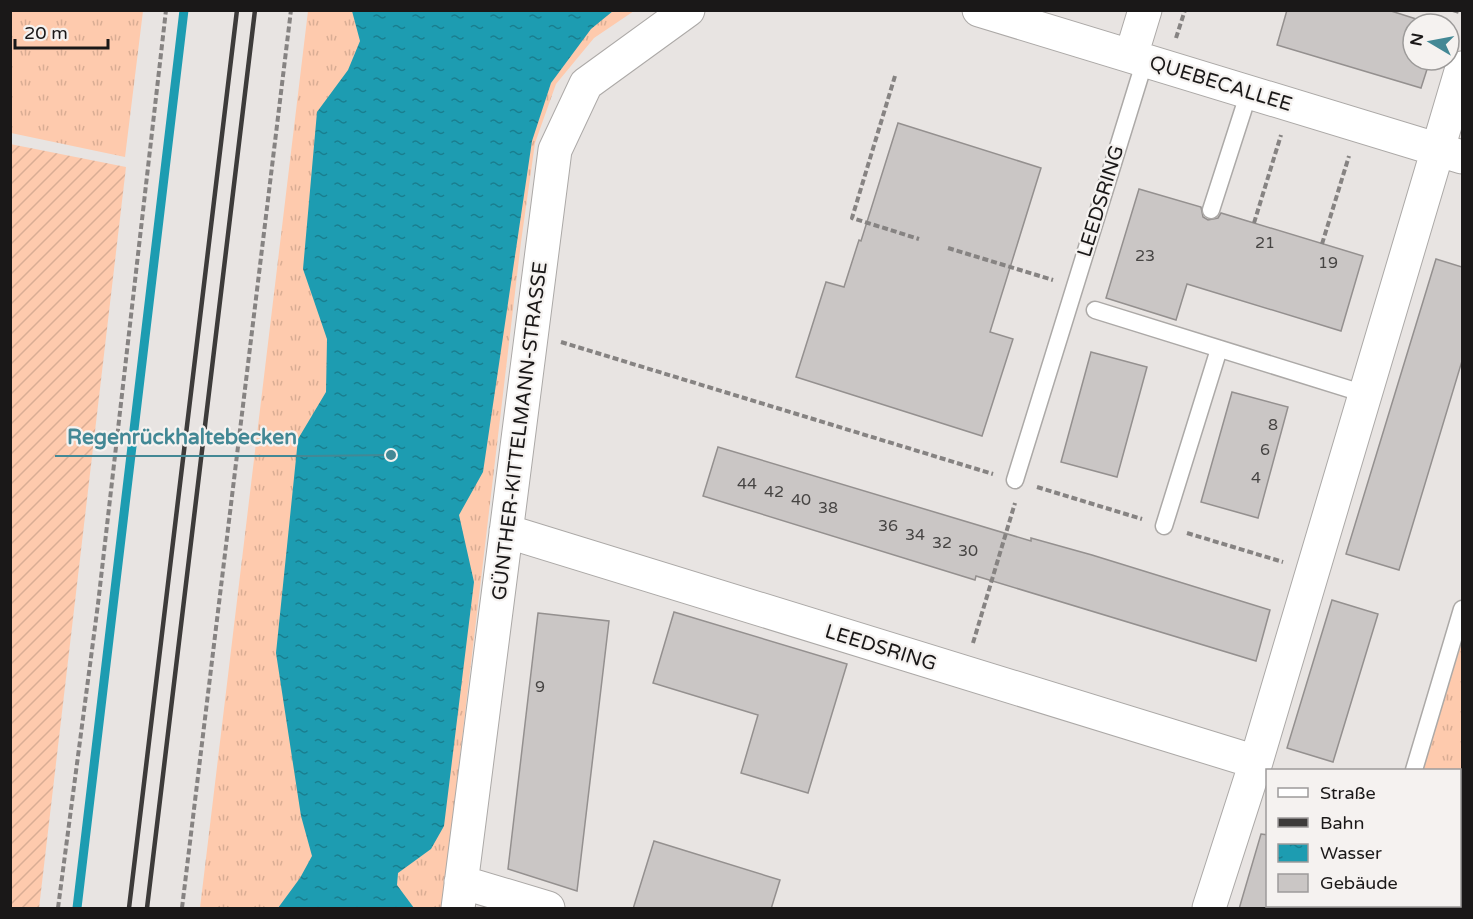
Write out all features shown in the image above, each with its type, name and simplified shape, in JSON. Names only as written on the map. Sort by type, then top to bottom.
[{"type":"street","name":"GÜNTHER-KITTELMANN-STRASSE","points":[[459,895],[555,150],[586,84],[688,10]]},
{"type":"street","name":"QUEBECALLEE","points":[[979,10],[1450,154]]},
{"type":"street","points":[[1138,58],[1145,10]]},
{"type":"street","points":[[1209,909],[1256,762],[1365,394],[1450,154],[1462,68]]},
{"type":"street","name":"LEEDSRING","points":[[506,531],[1256,762]]},
{"type":"street","points":[[459,895],[548,909]]},
{"type":"lane","name":"LEEDSRING","points":[[1018,482],[1138,58]]},
{"type":"lane","points":[[1211,210],[1249,92]]},
{"type":"lane","points":[[1095,310],[1365,394]]},
{"type":"lane","points":[[1164,526],[1219,349]]},
{"type":"lane","points":[[1415,769],[1462,609]]},
{"type":"path","points":[[58,909],[98,604],[165,10]]},
{"type":"path","points":[[182,909],[291,10]]},
{"type":"path","points":[[1453,10],[1462,14]]},
{"type":"path","points":[[896,76],[852,218],[919,238]]},
{"type":"path","points":[[1254,223],[1291,105]]},
{"type":"path","points":[[1322,244],[1359,126]]},
{"type":"path","points":[[948,248],[1074,287]]},
{"type":"path","points":[[531,333],[1312,572]]},
{"type":"path","points":[[964,672],[1018,482]]},
{"type":"green space","points":[[11,10],[143,11],[125,157],[11,133]]},
{"type":"green space","points":[[308,11],[634,11],[594,38],[556,84],[535,143],[521,242],[442,908],[200,908]]},
{"type":"green space","points":[[10,144],[126,167],[39,908],[10,908]]},
{"type":"green space","points":[[1462,641],[1462,908],[1381,908],[1461,907],[1461,769],[1423,769]]},
{"type":"water","points":[[352,11],[613,11],[591,29],[551,83],[532,141],[483,472],[459,515],[474,582],[444,826],[431,849],[398,873],[397,885],[414,908],[278,908],[300,878],[312,856],[301,816],[276,653],[298,439],[326,392],[327,339],[303,269],[317,112],[348,70],[360,41]]},
{"type":"building","points":[[1287,10],[1388,10],[1401,14],[1401,72],[1426,72],[1421,88],[1277,45]]},
{"type":"building","points":[[898,123],[1041,168],[990,332],[1013,339],[982,436],[796,377],[826,282],[844,287]]},
{"type":"building","points":[[1139,189],[1201,207],[1203,217],[1208,220],[1218,218],[1221,213],[1363,256],[1341,331],[1187,284],[1176,320],[1106,298]]},
{"type":"building","points":[[1436,259],[1462,267],[1462,361],[1399,570],[1346,554]]},
{"type":"building","points":[[1091,352],[1147,367],[1117,477],[1061,462]]},
{"type":"building","points":[[1232,392],[1288,407],[1258,518],[1201,502]]},
{"type":"building","points":[[718,447],[1031,541],[1031,538],[1092,555],[1270,610],[1256,661],[976,576],[975,580],[703,496]]},
{"type":"building","points":[[1332,600],[1378,614],[1333,762],[1287,748]]},
{"type":"building","points":[[674,612],[847,664],[808,793],[741,773],[758,715],[653,683]]},
{"type":"building","points":[[538,613],[609,621],[577,891],[508,869]]},
{"type":"building","points":[[1261,834],[1266,835],[1266,907],[1268,909],[1239,909]]},
{"type":"building","points":[[654,841],[780,880],[771,909],[633,909]]},
{"type":"waterway","points":[[77,908],[184,10]]},
{"type":"railway","points":[[129,908],[237,10]]},
{"type":"railway","points":[[147,908],[255,10]]},
{"type":"place","name":"Regenrückhaltebecken","points":[[391,455]]}]
